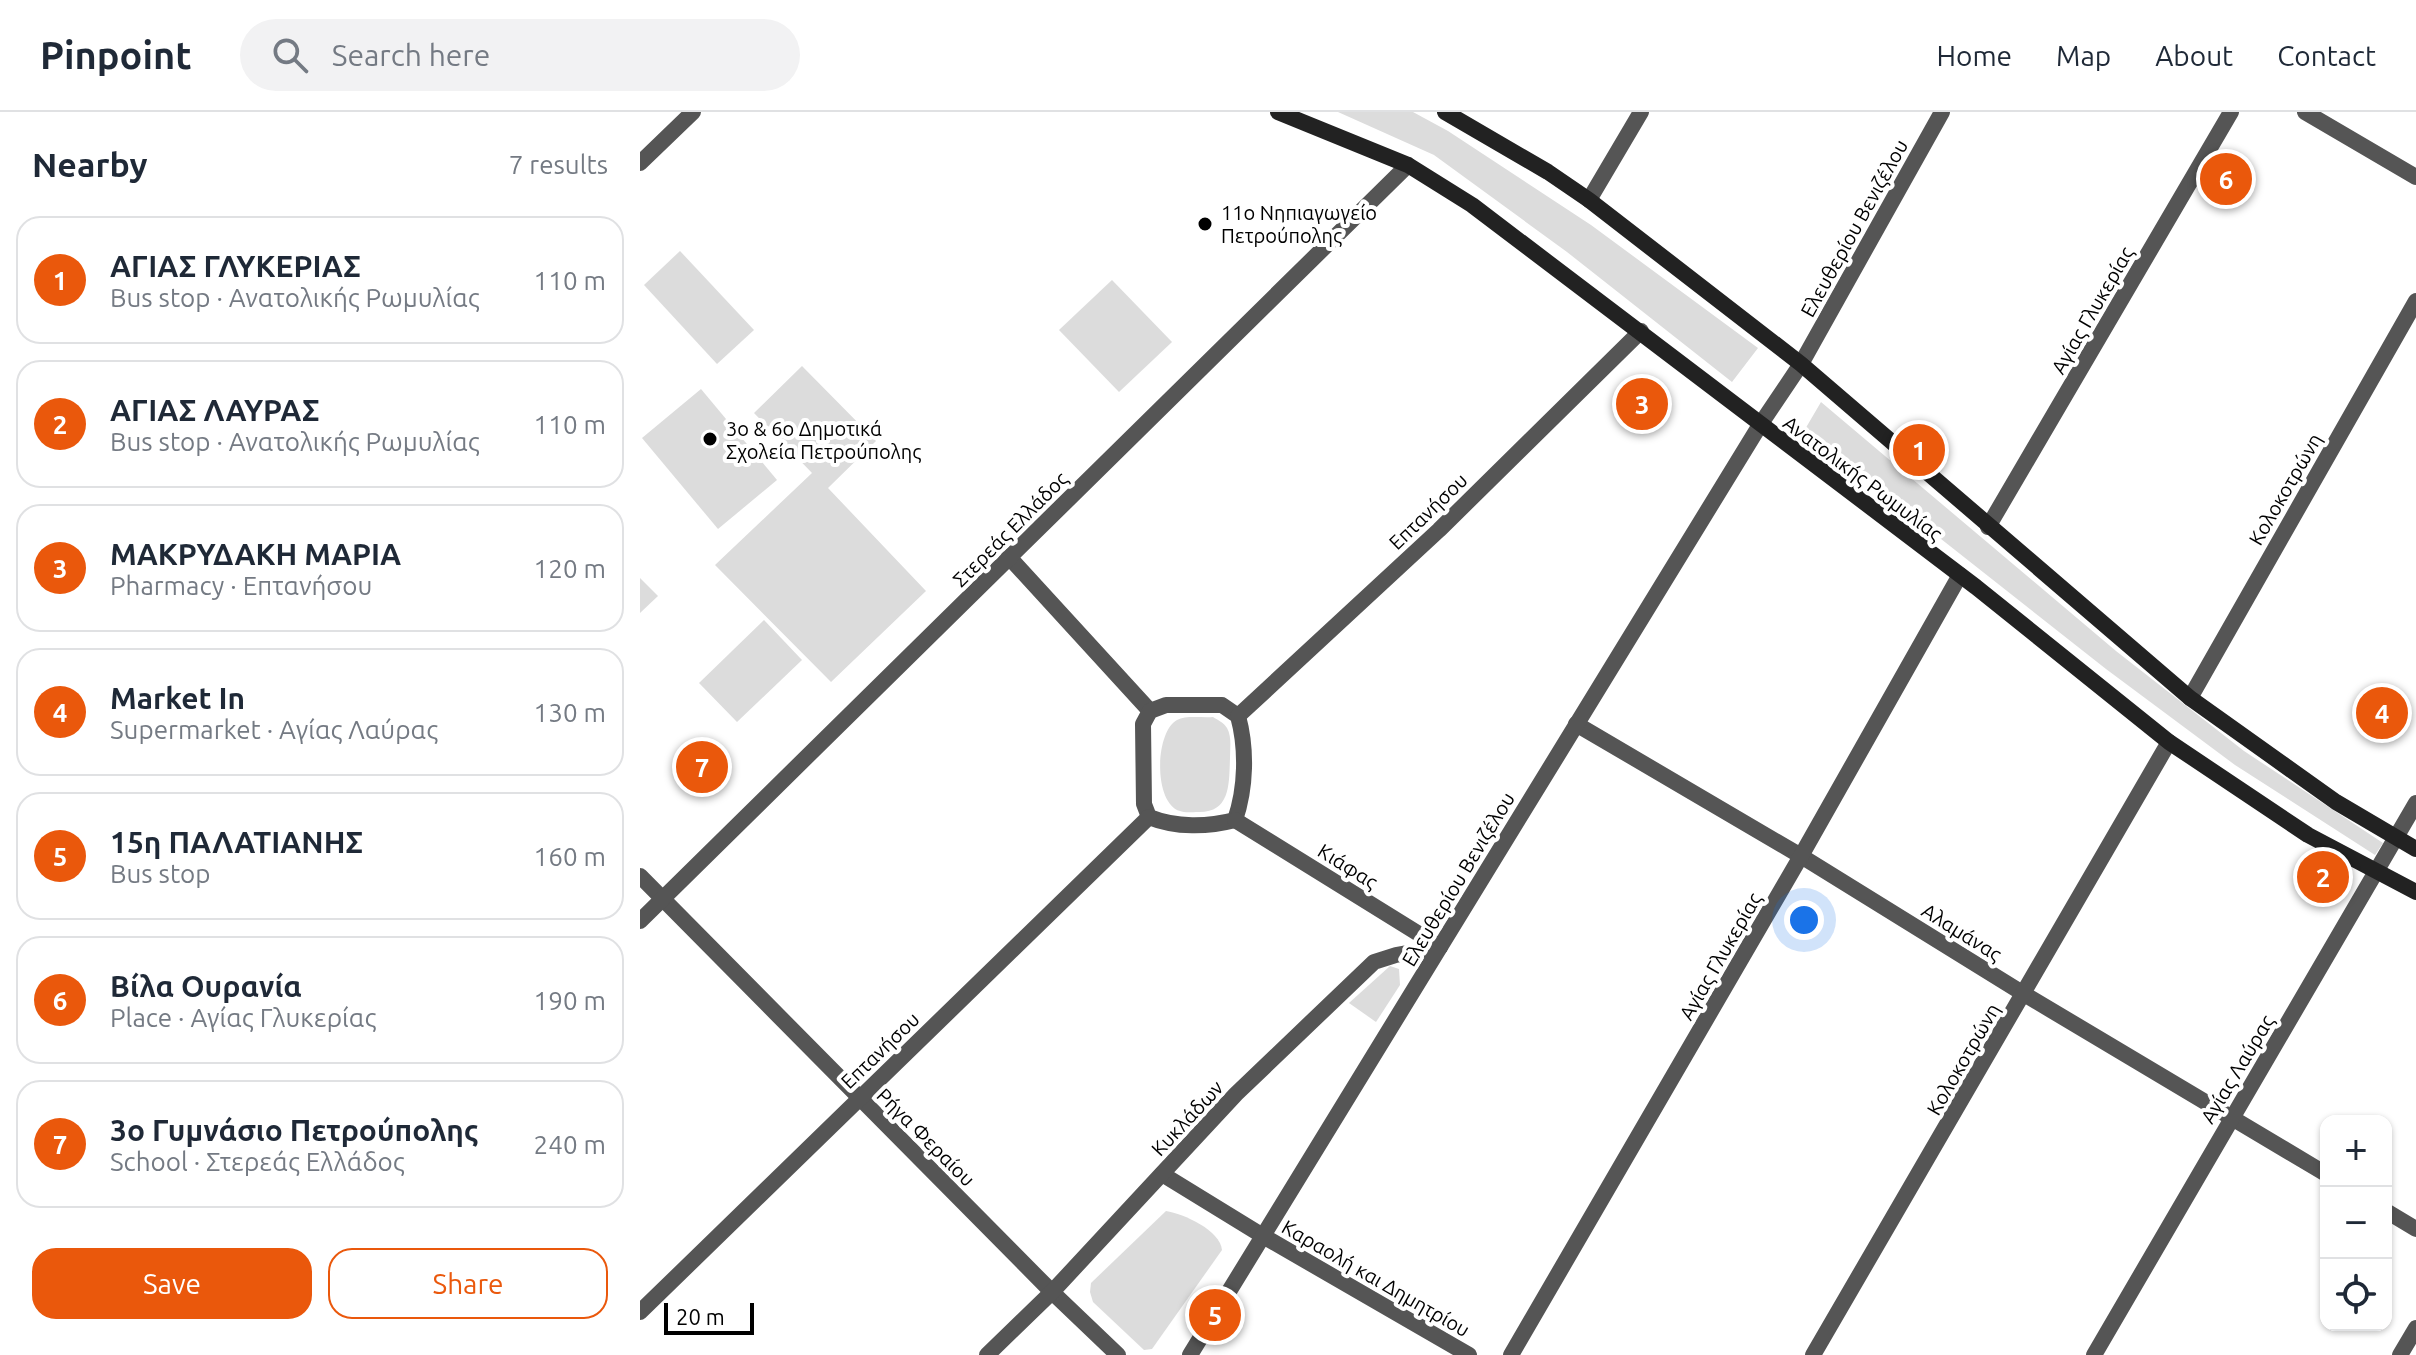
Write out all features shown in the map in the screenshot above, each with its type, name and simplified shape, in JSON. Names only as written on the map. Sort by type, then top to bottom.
[{"type":"main road","name":"Ανατολικής Ρωμυλίας","points":[[1278,112],[1408,165],[1472,205],[1960,575],[2169,742],[2308,835],[2416,892]]},
{"type":"main road","name":"Ανατολικής Ρωμυλίας","points":[[1445,112],[1548,172],[1589,200],[1801,364],[2190,698],[2300,778],[2395,839],[2416,849]]},
{"type":"street","points":[[640,163],[693,112]]},
{"type":"street","points":[[1589,200],[1641,112]]},
{"type":"street","name":"Ελευθερίου Βενιζέλου","points":[[1190,1355],[1760,425],[1801,364],[1942,112]]},
{"type":"street","name":"Αγίας Γλυκερίας","points":[[1988,527],[2231,112]]},
{"type":"street","points":[[2305,112],[2416,177]]},
{"type":"street","name":"Στερεάς Ελλάδος","points":[[640,921],[1408,165]]},
{"type":"street","name":"Κολοκοτρώνη","points":[[2190,698],[2416,301]]},
{"type":"street","name":"Επτανήσου","points":[[1238,716],[1439,530],[1641,331]]},
{"type":"street","points":[[1009,557],[1150,711]]},
{"type":"street","name":"Αγίας Γλυκερίας","points":[[1511,1355],[1960,575]]},
{"type":"street","points":[[1166,705],[1222,705],[1238,716],[1243,733],[1243,798],[1235,820],[1202,825],[1165,823],[1149,817],[1144,804],[1143,724],[1150,711],[1166,705]]},
{"type":"street","name":"Αλαμάνας","points":[[1576,724],[1801,856],[2024,994],[2320,1170]]},
{"type":"street","name":"Κολοκοτρώνη","points":[[1813,1355],[2169,742]]},
{"type":"street","name":"Αγίας Λαύρας","points":[[2094,1355],[2416,803]]},
{"type":"street","name":"Επτανήσου","points":[[640,1312],[1149,817]]},
{"type":"street","name":"Κιάφας","points":[[1235,820],[1440,947]]},
{"type":"street","name":"Ρήγα Φεραίου","points":[[640,876],[1118,1355]]},
{"type":"street","name":"Κυκλάδων","points":[[987,1355],[1052,1292],[1236,1094],[1374,962],[1440,947]]},
{"type":"street","name":"Καραολή και Δημητρίου","points":[[1162,1174],[1469,1355]]},
{"type":"street","points":[[2392,1215],[2416,1229]]},
{"type":"street","points":[[2400,1355],[2416,1328]]},
{"type":"shaded area","points":[[1338,112],[1413,112],[1448,131],[1591,225],[1758,348],[1732,382],[1567,252],[1434,155]]},
{"type":"shaded area","points":[[680,251],[754,330],[717,364],[644,285]]},
{"type":"shaded area","points":[[1112,280],[1172,342],[1119,392],[1059,330]]},
{"type":"shaded area","points":[[802,366],[876,441],[828,488],[926,591],[831,682],[715,565],[812,473],[754,413]]},
{"type":"shaded area","points":[[701,389],[777,480],[718,529],[642,438]]},
{"type":"shaded area","points":[[1821,402],[2116,651],[2244,751],[2383,843],[2375,855],[2235,765],[2106,669],[1804,431]]},
{"type":"shaded area","points":[[640,578],[658,596],[640,613]]},
{"type":"shaded area","points":[[764,620],[802,660],[737,722],[699,683]]},
{"type":"shaded area","points":[[1213,717],[1226,726],[1230,735],[1226,795],[1217,808],[1182,812],[1171,805],[1161,782],[1164,738],[1170,727],[1181,718]]},
{"type":"shaded area","points":[[1390,966],[1399,969],[1400,985],[1376,1022],[1349,1003]]},
{"type":"shaded area","points":[[1166,1211],[1191,1219],[1208,1230],[1222,1250],[1152,1349],[1144,1350],[1093,1302],[1091,1283]]},
{"type":"place","name":"Βίλα Ουρανία","points":[[2226,179]]},
{"type":"place","name":"11ο Νηπιαγωγείο Πετρούπολης","points":[[1205,224]]},
{"type":"place","name":"ΜΑΚΡΥΔΑΚΗ ΜΑΡΙΑ","points":[[1642,404]]},
{"type":"place","name":"3ο & 6ο Δημοτικά Σχολεία Πετρούπολης","points":[[710,439]]},
{"type":"place","name":"ΑΓΙΑΣ ΓΛΥΚΕΡΙΑΣ","points":[[1919,450]]},
{"type":"place","name":"Market In","points":[[2382,713]]},
{"type":"place","name":"3ο Γυμνάσιο Πετρούπολης","points":[[702,767]]},
{"type":"place","name":"ΑΓΙΑΣ ΛΑΥΡΑΣ","points":[[2323,877]]},
{"type":"place","name":"15η ΠΑΛΑΤΙΑΝΗΣ","points":[[1215,1315]]}]
